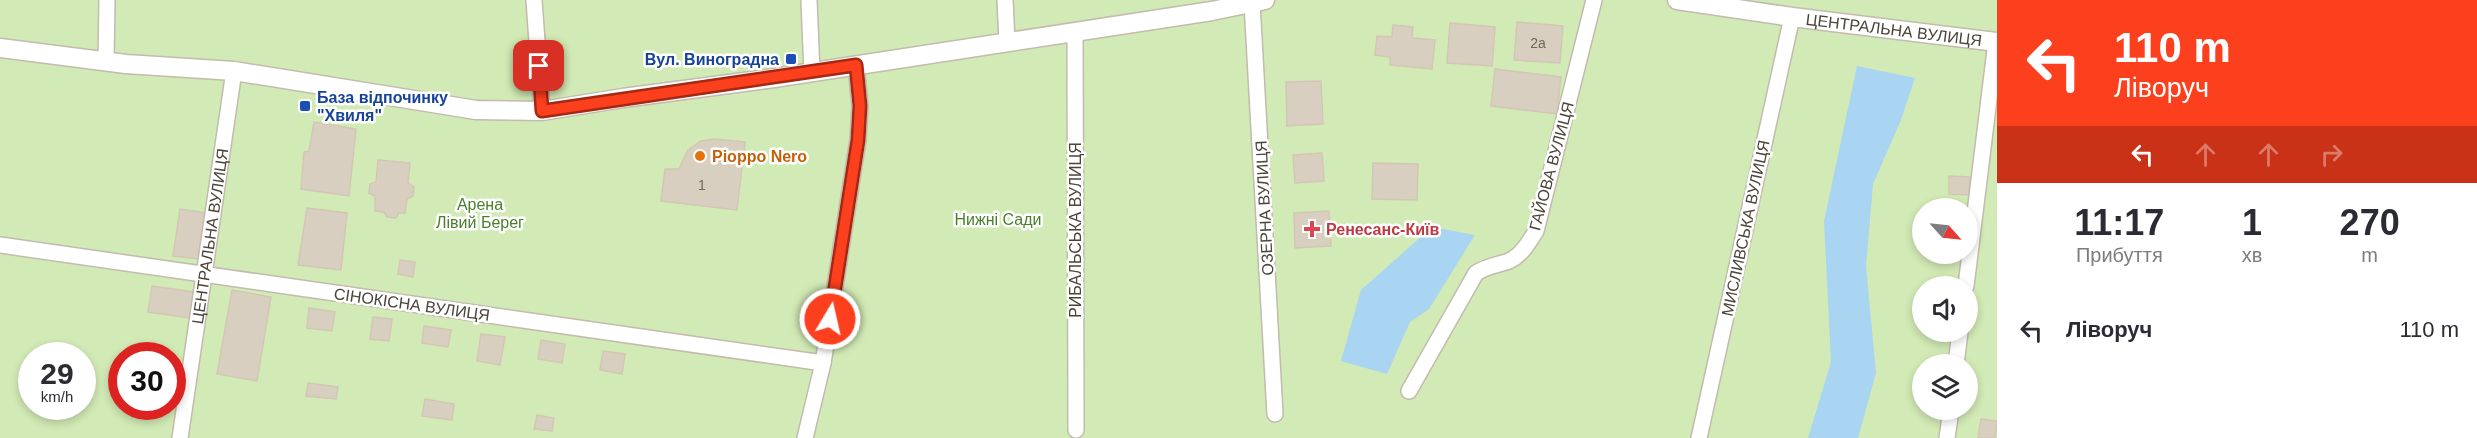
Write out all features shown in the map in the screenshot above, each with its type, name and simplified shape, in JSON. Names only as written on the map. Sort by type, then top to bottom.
[{"type":"street","points":[[106,0],[106,62]]},
{"type":"street","points":[[534,0],[542,111]]},
{"type":"street","points":[[809,0],[812,73]]},
{"type":"street","points":[[1005,0],[1007,42]]},
{"type":"street","name":"ГАЙОВА ВУЛИЦЯ","points":[[1409,391],[1476,273],[1485,267],[1511,260],[1523,251],[1536,231],[1594,0]]},
{"type":"street","name":"ЦЕНТРАЛЬНА ВУЛИЦЯ","points":[[1677,0],[1724,3],[1792,17],[1997,42]]},
{"type":"street","points":[[0,48],[106,62],[234,71],[476,111],[542,111],[812,73],[1075,31],[1212,5],[1259,2]]},
{"type":"street","name":"ОЗЕРНА ВУЛИЦЯ","points":[[1259,2],[1275,414]]},
{"type":"street","name":"МИСЛИВСЬКА ВУЛИЦЯ","points":[[1699,438],[1792,17]]},
{"type":"street","name":"РИБАЛЬСЬКА ВУЛИЦЯ","points":[[1075,31],[1076,430]]},
{"type":"street","points":[[1967,276],[1997,42]]},
{"type":"street","points":[[805,438],[824,363],[858,140],[860,106],[856,65]]},
{"type":"street","name":"ЦЕНТРАЛЬНА ВУЛИЦЯ","points":[[180,438],[234,71]]},
{"type":"street","name":"СІНОКІСНА ВУЛИЦЯ","points":[[0,245],[824,363]]},
{"type":"street","points":[[1947,438],[1950,420]]},
{"type":"green space","name":"Нижні Сади","points":[[0,0],[1997,0],[1997,438],[0,438]]},
{"type":"water","points":[[1857,66],[1915,78],[1901,120],[1873,184],[1866,266],[1876,373],[1858,438],[1808,438],[1831,362],[1824,221]]},
{"type":"water","points":[[1432,227],[1475,235],[1429,309],[1410,322],[1387,374],[1341,361],[1361,290]]},
{"type":"building","points":[[1517,22],[1563,26],[1560,63],[1514,60]]},
{"type":"building","points":[[1450,23],[1495,27],[1492,66],[1447,63]]},
{"type":"building","points":[[1393,25],[1413,27],[1412,38],[1435,40],[1432,69],[1390,65],[1390,57],[1375,55],[1377,36],[1392,37]]},
{"type":"building","points":[[1495,69],[1561,77],[1557,114],[1491,106]]},
{"type":"building","points":[[1321,81],[1323,124],[1287,126],[1286,82]]},
{"type":"building","points":[[314,122],[356,129],[349,196],[301,189],[304,152],[309,151]]},
{"type":"building","points":[[714,139],[745,142],[737,210],[661,201],[665,169],[679,169],[688,150],[701,141]]},
{"type":"building","points":[[1322,153],[1324,181],[1295,183],[1293,155]]},
{"type":"building","points":[[378,160],[410,163],[408,183],[414,187],[413,196],[407,199],[405,213],[399,213],[396,218],[387,217],[384,212],[375,211],[375,196],[369,193],[370,184],[376,182]]},
{"type":"building","points":[[1373,163],[1418,164],[1417,200],[1372,199]]},
{"type":"building","points":[[1949,176],[1970,177],[1969,195],[1949,194]]},
{"type":"building","points":[[307,208],[347,213],[341,270],[298,265]]},
{"type":"building","points":[[180,209],[206,213],[199,259],[173,256]]},
{"type":"building","name":"Ренесанс-Київ","points":[[1329,211],[1331,246],[1295,248],[1294,213]]},
{"type":"building","points":[[400,260],[415,262],[413,277],[398,274]]},
{"type":"building","points":[[152,286],[194,292],[190,318],[148,312]]},
{"type":"building","points":[[232,290],[271,297],[257,381],[217,374]]},
{"type":"building","points":[[309,308],[335,312],[332,331],[307,328]]},
{"type":"building","points":[[373,317],[392,319],[389,341],[370,339]]},
{"type":"building","points":[[424,326],[451,330],[448,347],[422,343]]},
{"type":"building","points":[[481,334],[505,337],[500,365],[477,361]]},
{"type":"building","points":[[541,340],[565,344],[562,363],[538,359]]},
{"type":"building","points":[[603,351],[625,354],[622,374],[600,370]]},
{"type":"building","points":[[308,383],[338,387],[336,399],[306,396]]},
{"type":"building","points":[[425,399],[454,404],[452,420],[422,416]]},
{"type":"building","points":[[537,415],[554,418],[552,431],[534,429]]},
{"type":"building","points":[[1981,419],[1997,421],[1995,438],[1978,438]]},
{"type":"place","name":"Вул. Виноградна","points":[[791,59]]},
{"type":"place","name":"База відпочинку \"Хвиля\"","points":[[305,106]]},
{"type":"place","name":"Pioppo Nero","points":[[700,156]]},
{"type":"place","name":"Ренесанс-Київ","points":[[1312,229]]},
{"type":"route","points":[[539,66],[542,111],[856,65],[860,106],[858,140],[830,319]]},
{"type":"park label","name":"Арена Лівий Берег","points":[[480,213]]}]
